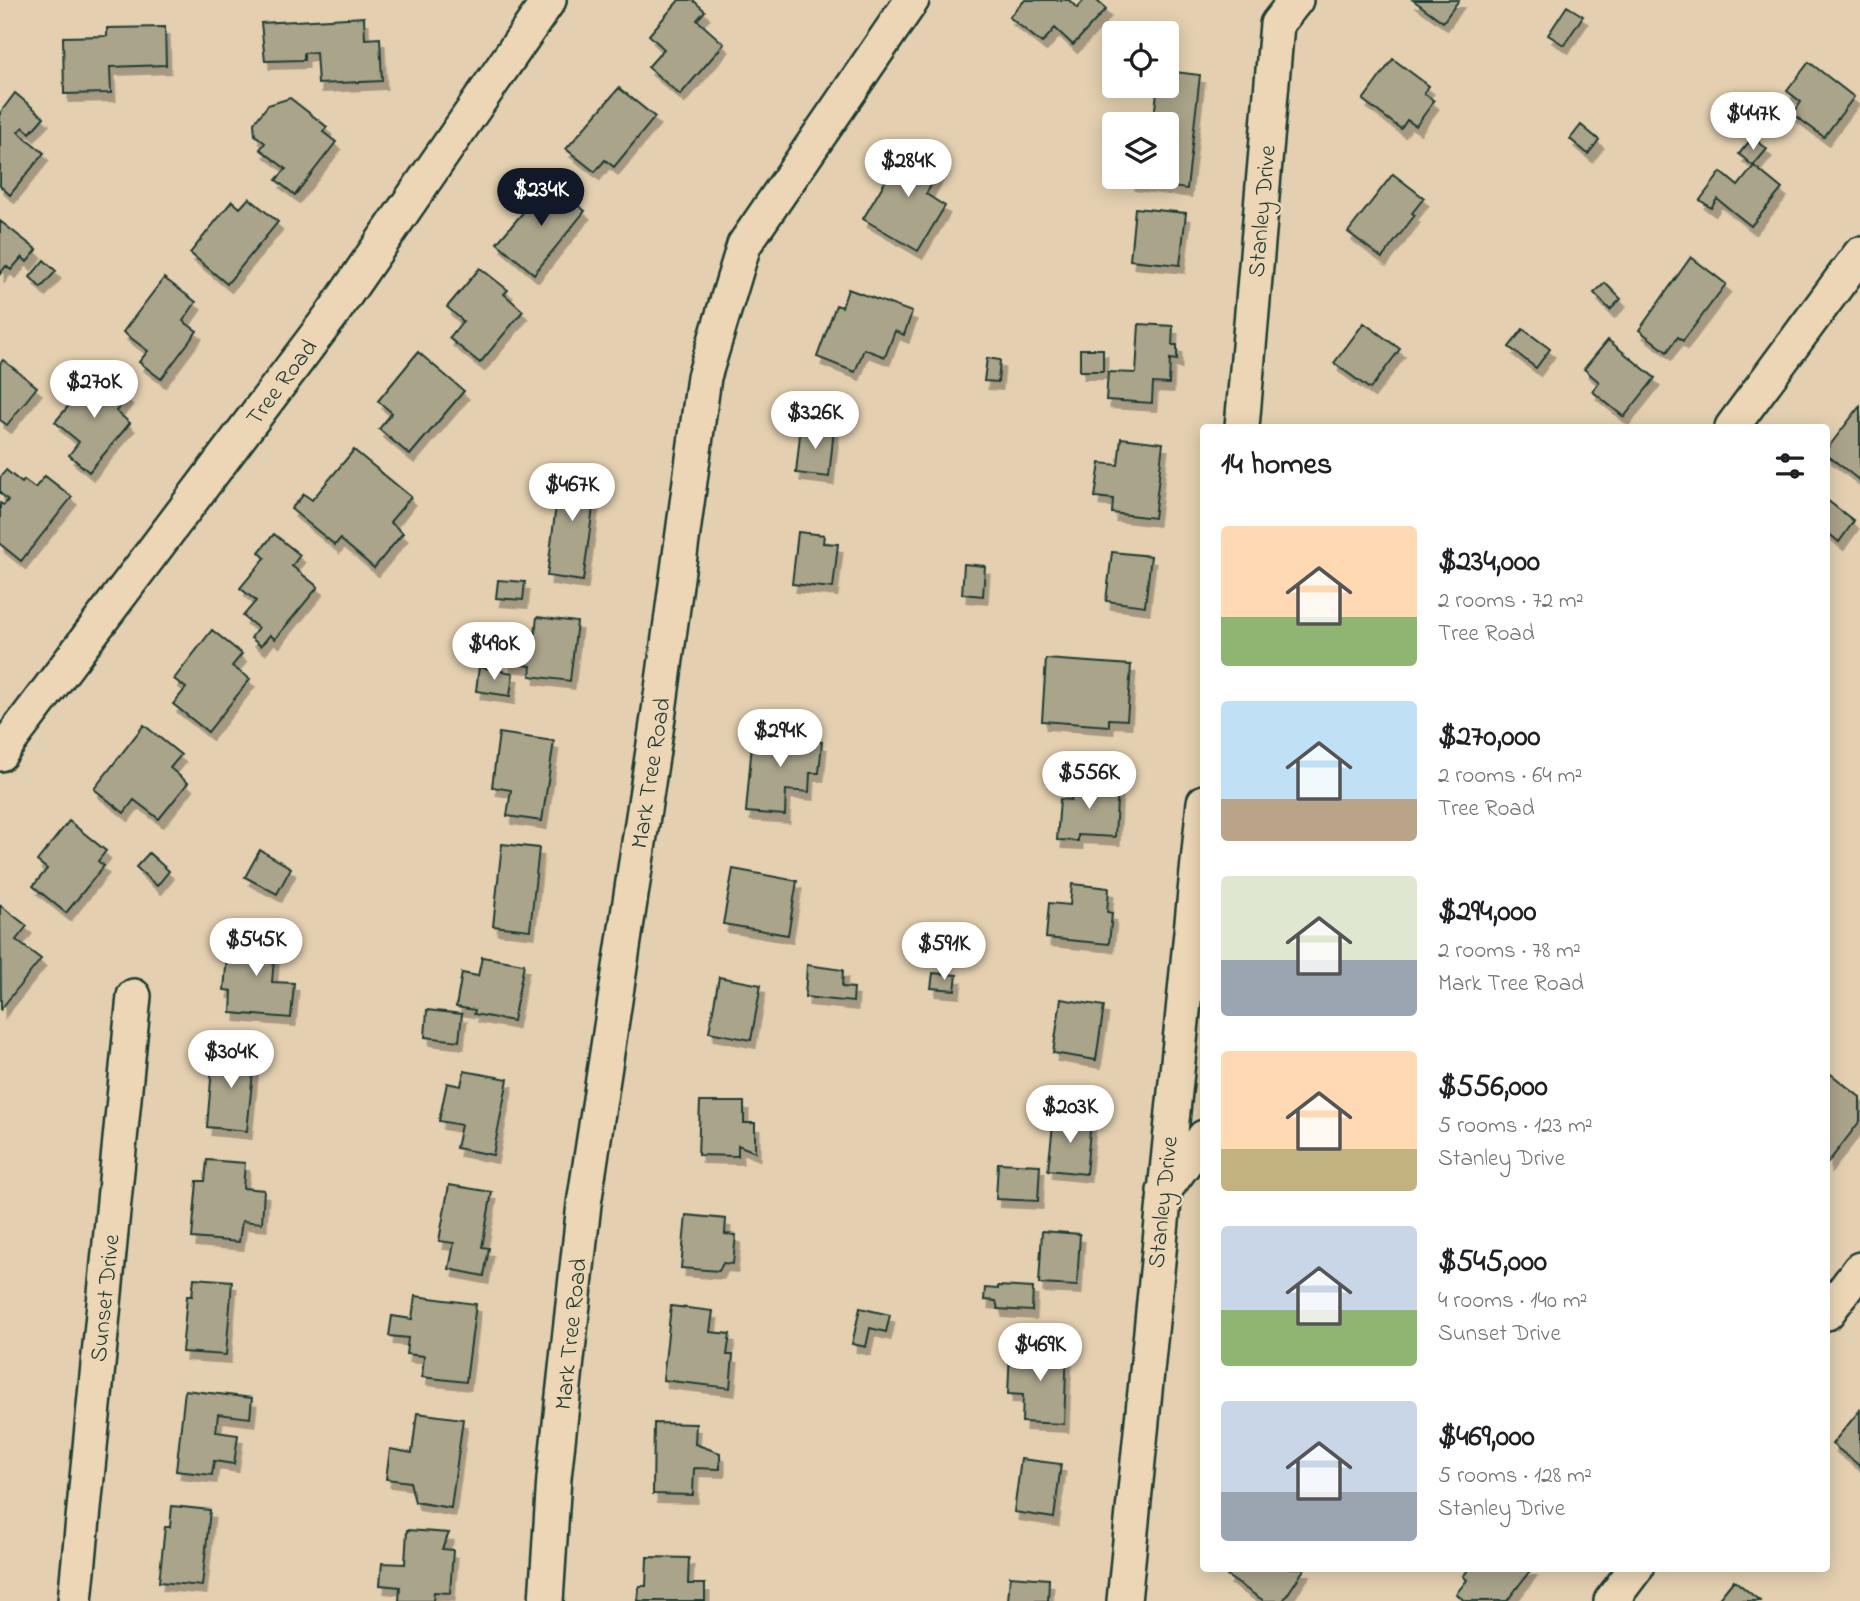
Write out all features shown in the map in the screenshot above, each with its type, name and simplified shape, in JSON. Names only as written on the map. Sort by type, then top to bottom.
[{"type":"street","name":"Tree Road","points":[[0,754],[333,313],[549,0]]},
{"type":"street","name":"Mark Tree Road","points":[[546,1601],[554,1478],[584,1204],[657,724],[704,377],[744,245],[912,0]]},
{"type":"street","name":"Stanley Drive","points":[[1242,424],[1278,24],[1296,0]]},
{"type":"street","points":[[1734,424],[1860,254]]},
{"type":"street","name":"Stanley Drive","points":[[1125,1601],[1163,1192],[1200,840]]},
{"type":"street","name":"Sunset Drive","points":[[75,1601],[134,996]]},
{"type":"street","points":[[1163,1192],[1200,1142]]},
{"type":"street","points":[[1830,1309],[1860,1269]]},
{"type":"street","points":[[1612,1601],[1633,1572]]},
{"type":"building","points":[[679,0],[693,0],[705,11],[697,20],[724,44],[680,95],[648,67],[664,49],[649,35]]},
{"type":"building","points":[[1025,0],[1069,0],[1077,8],[1084,0],[1096,0],[1106,9],[1073,45],[1055,28],[1042,43],[1009,17]]},
{"type":"building","points":[[1413,0],[1459,0],[1443,22]]},
{"type":"building","points":[[1567,6],[1583,16],[1564,45],[1548,35]]},
{"type":"building","points":[[364,17],[365,39],[380,38],[382,81],[318,84],[316,52],[304,53],[304,60],[265,61],[261,23]]},
{"type":"building","points":[[165,27],[166,65],[110,67],[111,93],[64,94],[63,37],[107,36],[107,28]]},
{"type":"building","points":[[1393,59],[1429,86],[1424,93],[1434,101],[1416,126],[1407,120],[1401,129],[1363,100]]},
{"type":"building","points":[[1809,62],[1854,97],[1824,137],[1793,114],[1801,102],[1787,91]]},
{"type":"building","points":[[1179,72],[1200,75],[1187,189],[1179,188],[1179,112],[1155,112],[1156,98],[1179,98]]},
{"type":"building","points":[[619,88],[655,117],[614,167],[605,160],[595,172],[566,149]]},
{"type":"building","points":[[15,93],[44,117],[30,133],[23,127],[18,132],[44,153],[10,195],[0,186],[0,113]]},
{"type":"building","points":[[290,98],[327,127],[323,132],[336,142],[295,195],[276,180],[286,169],[260,149],[265,143],[255,135],[254,123],[268,105]]},
{"type":"building","points":[[1581,125],[1599,140],[1588,154],[1570,139]]},
{"type":"building","points":[[1753,137],[1767,149],[1753,166],[1739,154]]},
{"type":"building","points":[[908,143],[944,164],[926,194],[945,206],[918,251],[863,219]]},
{"type":"building","points":[[1754,166],[1782,189],[1751,226],[1717,199],[1711,208],[1700,200],[1721,172],[1738,186]]},
{"type":"building","points":[[1393,174],[1424,198],[1412,213],[1415,215],[1382,258],[1348,232]]},
{"type":"building","points":[[549,182],[585,211],[534,274],[497,243]]},
{"type":"building","points":[[249,198],[278,222],[227,284],[190,253],[232,201],[240,208]]},
{"type":"building","points":[[1135,208],[1186,213],[1180,265],[1130,260]]},
{"type":"building","points":[[0,221],[37,250],[27,262],[22,257],[11,270],[6,266],[0,274]]},
{"type":"building","points":[[1691,257],[1726,284],[1683,341],[1678,337],[1667,352],[1639,330]]},
{"type":"building","points":[[44,260],[56,271],[41,288],[30,277]]},
{"type":"building","points":[[480,268],[508,290],[504,294],[523,311],[480,363],[449,338],[463,321],[447,307]]},
{"type":"building","points":[[164,278],[196,302],[183,321],[197,331],[161,379],[139,362],[148,351],[123,332]]},
{"type":"building","points":[[1605,283],[1621,299],[1610,310],[1594,293]]},
{"type":"building","points":[[848,289],[912,312],[904,335],[895,331],[885,357],[864,349],[855,372],[817,357],[836,305],[842,307]]},
{"type":"building","points":[[1364,323],[1400,349],[1370,389],[1334,363]]},
{"type":"building","points":[[1139,324],[1173,326],[1172,345],[1177,345],[1177,360],[1170,359],[1169,384],[1153,383],[1152,403],[1106,400],[1108,372],[1136,373]]},
{"type":"building","points":[[1523,329],[1550,349],[1536,368],[1509,347]]},
{"type":"building","points":[[1608,340],[1655,378],[1624,417],[1592,391],[1599,382],[1584,369]]},
{"type":"building","points":[[1080,349],[1103,349],[1103,371],[1080,371]]},
{"type":"building","points":[[418,352],[464,391],[410,455],[379,429],[392,413],[378,401]]},
{"type":"building","points":[[987,358],[1000,360],[998,382],[984,381]]},
{"type":"building","points":[[3,360],[37,387],[7,425],[0,420],[0,364]]},
{"type":"building","points":[[98,371],[128,397],[116,411],[130,423],[89,472],[69,455],[79,442],[55,422]]},
{"type":"building","points":[[1860,406],[1859,480],[1830,457],[1830,445]]},
{"type":"building","points":[[801,425],[834,429],[829,477],[796,473]]},
{"type":"building","points":[[1121,438],[1163,443],[1154,518],[1112,513],[1113,499],[1095,497],[1100,463],[1118,465]]},
{"type":"building","points":[[354,450],[411,497],[390,522],[403,533],[374,568],[340,539],[335,545],[291,509],[304,494],[312,500]]},
{"type":"building","points":[[561,466],[598,471],[583,581],[547,576]]},
{"type":"building","points":[[6,470],[22,483],[24,480],[35,488],[45,476],[72,497],[21,561],[0,544],[0,503],[4,505],[8,500],[0,493],[0,478]]},
{"type":"building","points":[[1830,502],[1854,521],[1839,542],[1830,534]]},
{"type":"building","points":[[798,532],[824,535],[823,543],[838,544],[833,588],[792,584]]},
{"type":"building","points":[[274,534],[300,555],[292,566],[318,587],[275,639],[270,635],[261,646],[251,638],[258,628],[243,616],[256,601],[240,588],[265,558],[259,552]]},
{"type":"building","points":[[1112,552],[1151,556],[1145,606],[1106,601]]},
{"type":"building","points":[[964,564],[985,566],[983,596],[962,594]]},
{"type":"building","points":[[498,580],[525,582],[523,600],[496,598]]},
{"type":"building","points":[[537,617],[577,622],[570,681],[530,676],[531,666],[506,663],[509,631],[535,634]]},
{"type":"building","points":[[212,630],[242,654],[232,666],[250,679],[208,732],[173,704],[186,688],[174,679]]},
{"type":"building","points":[[1046,659],[1131,665],[1127,720],[1109,719],[1109,726],[1042,721]]},
{"type":"building","points":[[479,667],[513,673],[510,696],[476,691]]},
{"type":"building","points":[[144,725],[181,755],[170,768],[188,783],[159,819],[134,800],[124,813],[94,789]]},
{"type":"building","points":[[794,729],[813,731],[812,741],[822,742],[819,773],[810,773],[809,792],[786,790],[785,815],[746,812],[753,732],[794,735]]},
{"type":"building","points":[[499,733],[554,741],[542,821],[507,816],[511,790],[492,787]]},
{"type":"building","points":[[1073,780],[1118,783],[1115,837],[1078,835],[1078,841],[1057,840],[1060,799],[1071,800]]},
{"type":"building","points":[[69,821],[106,851],[98,861],[104,866],[66,913],[33,886],[47,869],[37,861]]},
{"type":"building","points":[[502,844],[539,848],[530,930],[493,926]]},
{"type":"building","points":[[260,850],[291,868],[277,894],[245,877]]},
{"type":"building","points":[[149,853],[169,871],[157,886],[136,867]]},
{"type":"building","points":[[733,869],[797,881],[788,935],[723,924]]},
{"type":"building","points":[[1072,884],[1109,888],[1107,912],[1112,913],[1109,944],[1046,938],[1049,903],[1070,905]]},
{"type":"building","points":[[0,905],[27,926],[16,940],[41,959],[1,1009]]},
{"type":"building","points":[[229,933],[276,937],[272,982],[294,983],[291,1018],[231,1013],[232,991],[224,990]]},
{"type":"building","points":[[482,957],[524,964],[513,1021],[474,1014],[475,1010],[456,1007],[462,973],[478,976]]},
{"type":"building","points":[[807,965],[843,970],[842,987],[854,988],[853,1002],[805,997]]},
{"type":"building","points":[[933,973],[957,975],[955,990],[931,988]]},
{"type":"building","points":[[719,977],[761,985],[751,1040],[709,1032]]},
{"type":"building","points":[[1061,999],[1104,1006],[1096,1060],[1053,1053]]},
{"type":"building","points":[[427,1010],[462,1014],[459,1041],[425,1037]]},
{"type":"building","points":[[219,1049],[255,1052],[247,1131],[207,1127],[212,1068],[217,1068]]},
{"type":"building","points":[[464,1071],[508,1079],[493,1155],[456,1148],[461,1125],[439,1121],[447,1083],[461,1086]]},
{"type":"building","points":[[1830,1073],[1860,1097],[1860,1121],[1830,1160]]},
{"type":"building","points":[[700,1102],[744,1102],[744,1123],[755,1123],[755,1152],[738,1145],[738,1156],[698,1155]]},
{"type":"building","points":[[1054,1116],[1091,1120],[1086,1174],[1048,1170]]},
{"type":"building","points":[[207,1160],[245,1163],[243,1188],[264,1190],[262,1223],[242,1221],[239,1242],[192,1238],[197,1181],[205,1181]]},
{"type":"building","points":[[998,1163],[1040,1165],[1038,1201],[996,1199]]},
{"type":"building","points":[[449,1185],[492,1192],[482,1247],[489,1248],[484,1276],[449,1269],[454,1243],[439,1241]]},
{"type":"building","points":[[686,1215],[726,1219],[725,1234],[736,1235],[733,1264],[723,1263],[719,1271],[681,1268]]},
{"type":"building","points":[[1042,1231],[1080,1234],[1077,1286],[1039,1284]]},
{"type":"building","points":[[194,1278],[232,1281],[226,1355],[182,1352],[187,1296],[192,1296]]},
{"type":"building","points":[[998,1286],[1033,1288],[1032,1311],[998,1309],[996,1301],[984,1300],[985,1288],[998,1289]]},
{"type":"building","points":[[415,1296],[476,1304],[466,1382],[422,1377],[424,1356],[406,1354],[408,1338],[389,1336],[392,1316],[412,1319]]},
{"type":"building","points":[[671,1306],[713,1311],[710,1332],[730,1334],[727,1355],[733,1355],[730,1388],[663,1380]]},
{"type":"building","points":[[860,1308],[890,1315],[886,1332],[870,1328],[866,1347],[852,1344]]},
{"type":"building","points":[[1028,1345],[1067,1347],[1064,1424],[1022,1422],[1023,1395],[1008,1394],[1010,1350],[1027,1351]]},
{"type":"building","points":[[185,1390],[252,1398],[250,1418],[218,1414],[216,1432],[238,1435],[234,1464],[214,1461],[212,1475],[176,1471]]},
{"type":"building","points":[[1860,1410],[1860,1466],[1832,1444]]},
{"type":"building","points":[[417,1413],[463,1419],[451,1508],[415,1502],[410,1482],[386,1479],[390,1449],[412,1453]]},
{"type":"building","points":[[654,1423],[696,1424],[695,1444],[720,1453],[720,1469],[694,1468],[693,1495],[653,1494]]},
{"type":"building","points":[[1021,1459],[1061,1464],[1054,1518],[1014,1512]]},
{"type":"building","points":[[172,1506],[210,1510],[202,1586],[159,1582],[165,1527],[170,1527]]},
{"type":"building","points":[[407,1530],[449,1533],[442,1549],[453,1550],[450,1593],[434,1592],[433,1601],[399,1601],[400,1587],[380,1585],[382,1563],[405,1564]]},
{"type":"building","points":[[647,1557],[689,1558],[688,1584],[705,1584],[705,1601],[638,1601],[639,1586],[646,1586]]},
{"type":"building","points":[[1230,1572],[1302,1572],[1283,1601],[1264,1601],[1227,1576]]},
{"type":"building","points":[[1466,1572],[1529,1572],[1507,1601],[1465,1601],[1456,1594],[1467,1580],[1463,1576]]},
{"type":"building","points":[[1010,1576],[1049,1579],[1048,1601],[1008,1601]]},
{"type":"building","points":[[1734,1580],[1760,1601],[1717,1601]]}]
